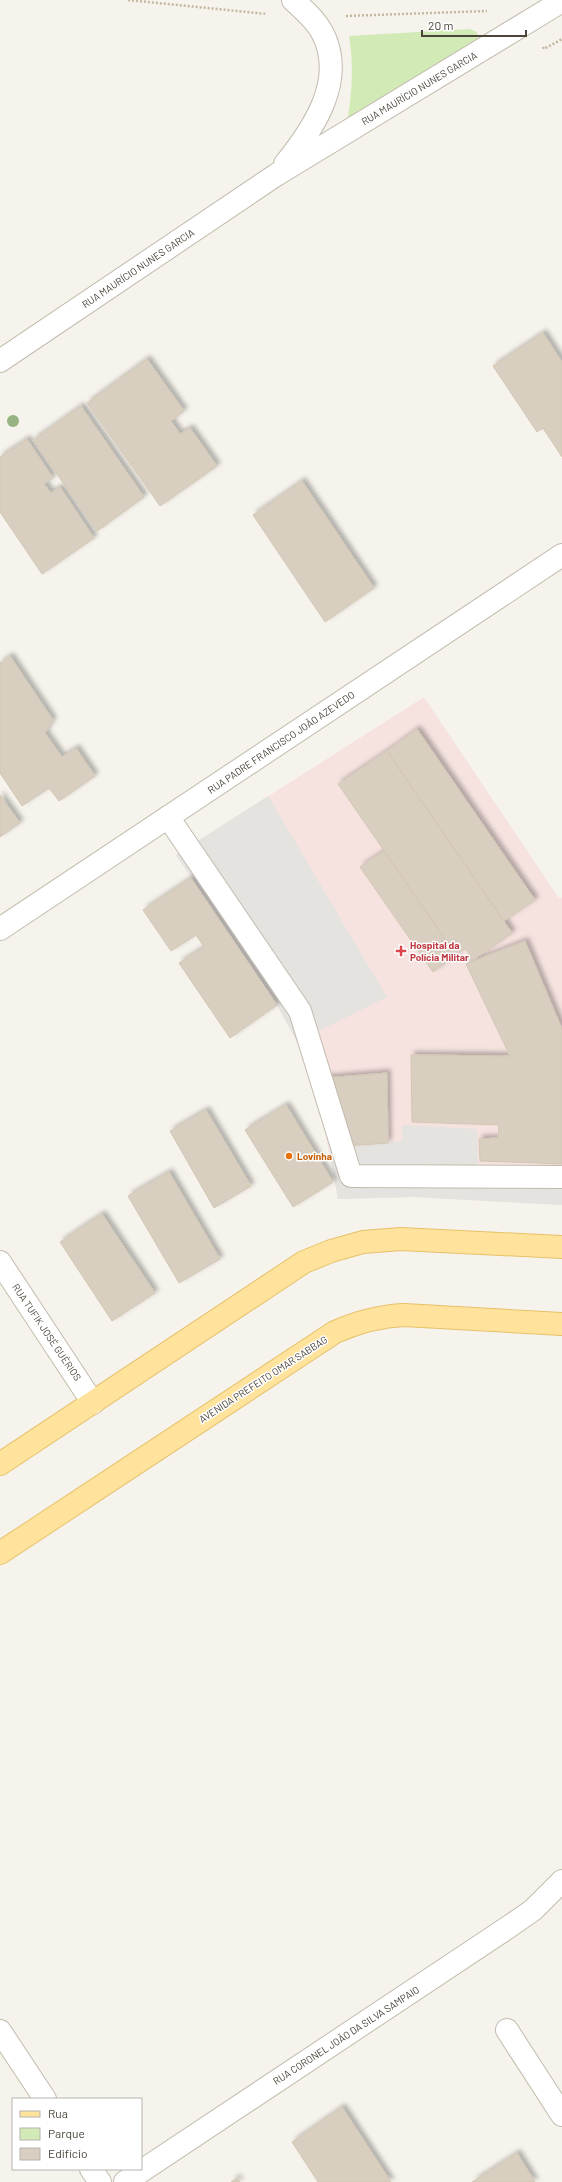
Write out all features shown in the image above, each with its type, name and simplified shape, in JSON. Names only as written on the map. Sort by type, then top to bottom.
[{"type":"main road","points":[[0,1464],[304,1262],[330,1250],[363,1242],[401,1238],[562,1245]]},
{"type":"main road","name":"AVENIDA PREFEITO OMAR SABBAG","points":[[0,1553],[335,1332],[360,1321],[382,1316],[404,1315],[562,1324]]},
{"type":"street","name":"RUA MAURÍCIO NUNES GARCIA","points":[[276,175],[302,142],[317,119],[327,96],[330,70],[328,50],[322,32],[310,15],[293,0]]},
{"type":"street","name":"RUA MAURÍCIO NUNES GARCIA","points":[[0,361],[276,175],[562,0]]},
{"type":"street","name":"RUA PADRE FRANCISCO JOÃO AZEVEDO","points":[[0,929],[562,556]]},
{"type":"street","points":[[168,817],[300,1011],[351,1176],[562,1177]]},
{"type":"street","name":"RUA TUFIK JOSÉ GUÉRIOS","points":[[0,1262],[93,1403]]},
{"type":"street","name":"RUA CORONEL JOÃO DA SILVA SAMPAIO","points":[[125,2182],[507,1928],[533,1910],[562,1881]]},
{"type":"street","points":[[507,2030],[562,2115]]},
{"type":"street","points":[[0,2031],[44,2098]]},
{"type":"street","points":[[92,2170],[100,2182]]},
{"type":"path","points":[[128,0],[270,14]]},
{"type":"path","points":[[347,16],[494,11]]},
{"type":"path","points":[[544,49],[562,39]]},
{"type":"shaded area","name":"Hospital da Polícia Militar","points":[[424,697],[558,897],[562,898],[562,1205],[414,1197],[338,1199],[314,1073],[277,1005],[176,855]]},
{"type":"shaded area","points":[[268,796],[387,997],[297,1042],[277,1005],[176,855]]},
{"type":"shaded area","points":[[402,1125],[477,1129],[478,1166],[562,1168],[562,1205],[414,1197],[338,1199],[329,1150],[402,1141]]},
{"type":"green space","points":[[470,29],[477,32],[478,38],[347,123],[352,80],[352,58],[349,36]]},
{"type":"building","points":[[543,333],[562,362],[562,457],[543,428],[537,432],[493,366]]},
{"type":"building","points":[[147,359],[184,411],[171,421],[180,434],[190,428],[217,466],[160,506],[87,403]]},
{"type":"building","points":[[81,406],[144,497],[97,531],[33,440]]},
{"type":"building","points":[[27,439],[53,478],[44,484],[51,493],[60,487],[94,538],[42,574],[0,512],[0,457]]},
{"type":"building","points":[[302,481],[374,588],[325,622],[253,515]]},
{"type":"building","points":[[10,656],[53,720],[45,733],[62,757],[76,748],[95,776],[59,801],[49,788],[22,806],[0,773],[0,663]]},
{"type":"building","points":[[417,729],[535,900],[504,921],[387,751]]},
{"type":"building","points":[[387,751],[512,933],[473,960],[465,948],[433,972],[421,955],[445,939],[338,784]]},
{"type":"building","points":[[0,795],[20,823],[0,837]]},
{"type":"building","points":[[384,851],[445,939],[421,955],[360,867]]},
{"type":"building","points":[[191,878],[277,1005],[230,1038],[179,963],[204,947],[196,935],[171,951],[143,910]]},
{"type":"building","points":[[525,941],[562,1029],[562,1164],[480,1161],[479,1139],[498,1138],[499,1125],[412,1122],[411,1055],[510,1056],[466,964]]},
{"type":"building","points":[[387,1073],[388,1143],[347,1146],[325,1078]]},
{"type":"building","name":"Lovinha","points":[[286,1105],[333,1182],[293,1207],[245,1130]]},
{"type":"building","points":[[206,1110],[251,1186],[214,1208],[170,1131]]},
{"type":"building","points":[[169,1172],[220,1259],[179,1283],[128,1196]]},
{"type":"building","points":[[102,1214],[155,1293],[112,1321],[60,1242]]},
{"type":"building","points":[[342,2107],[391,2182],[318,2182],[292,2142]]},
{"type":"building","points":[[517,2153],[535,2182],[472,2182]]},
{"type":"building","points":[[237,2178],[240,2182],[231,2182]]},
{"type":"place","name":"Hospital da Polícia Militar","points":[[401,951]]},
{"type":"place","name":"Lovinha","points":[[289,1156]]}]
